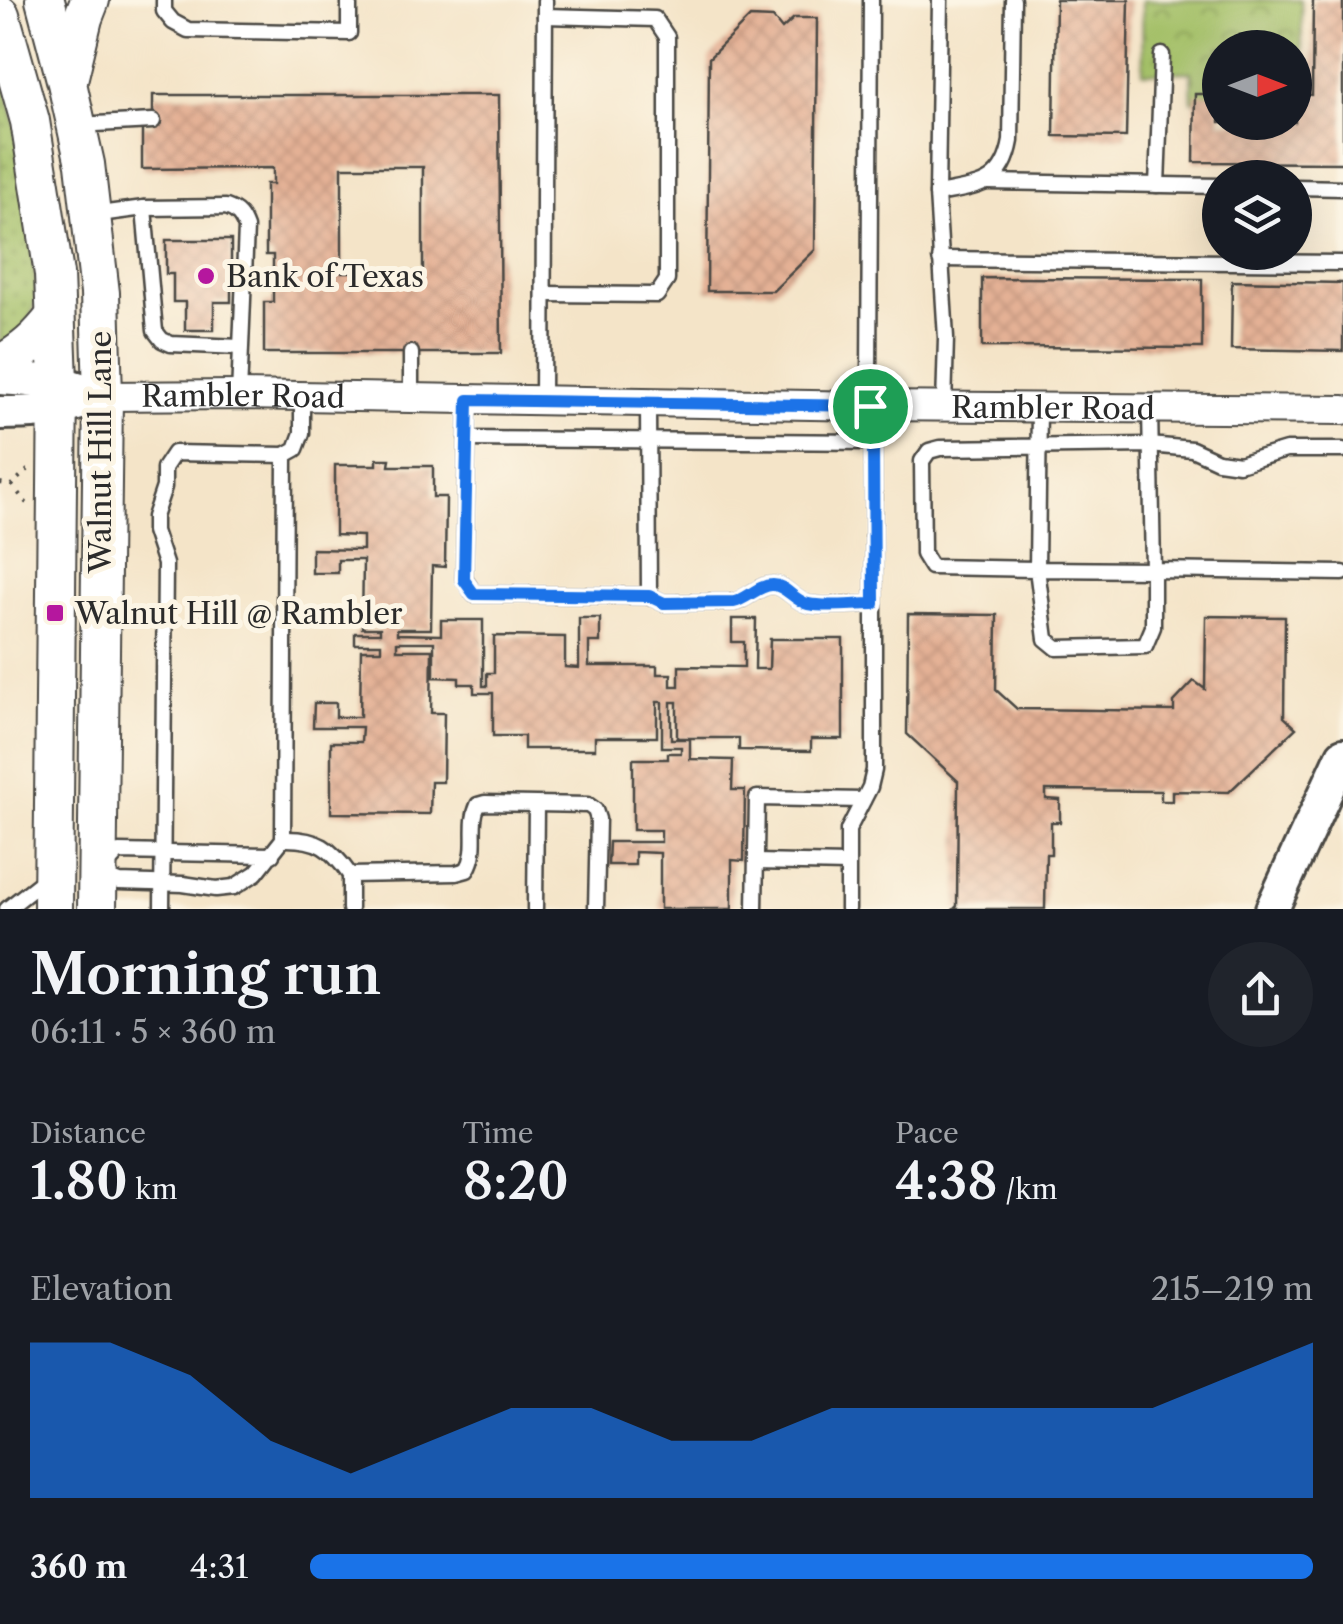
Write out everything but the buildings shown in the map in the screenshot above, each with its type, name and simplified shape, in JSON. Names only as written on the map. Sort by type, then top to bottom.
[{"type":"main road","name":"Walnut Hill Lane","points":[[45,0],[85,164],[100,293],[104,396],[97,892]]},
{"type":"main road","points":[[67,83],[90,0]]},
{"type":"main road","name":"Walnut Hill Lane","points":[[0,15],[30,121],[54,274],[58,396],[53,891]]},
{"type":"main road","points":[[0,365],[24,352],[55,317]]},
{"type":"main road","points":[[53,891],[97,892]]},
{"type":"street","name":"Rambler Road","points":[[0,378],[58,396],[1343,410]]},
{"type":"street","name":"Rambler Road","points":[[0,413],[32,414],[58,396]]},
{"type":"street","points":[[1272,909],[1343,755]]},
{"type":"lane","points":[[164,0],[164,11],[172,22],[188,30],[349,33],[349,0]]},
{"type":"lane","points":[[848,909],[848,830],[870,787],[874,770],[871,0]]},
{"type":"lane","points":[[940,0],[937,194],[946,338],[944,407]]},
{"type":"lane","points":[[937,194],[984,185],[1008,159],[1013,0]]},
{"type":"lane","points":[[544,294],[658,295],[667,280],[667,37],[655,19],[545,8],[544,294],[544,401]]},
{"type":"lane","points":[[1157,185],[1162,56]]},
{"type":"lane","points":[[76,125],[153,121]]},
{"type":"lane","points":[[988,182],[1202,186]]},
{"type":"lane","points":[[1312,187],[1343,188]]},
{"type":"lane","points":[[92,215],[144,208],[226,207],[242,217],[246,228],[239,396]]},
{"type":"lane","points":[[144,208],[155,331],[171,344],[240,347]]},
{"type":"lane","points":[[940,258],[1343,262]]},
{"type":"lane","points":[[411,353],[411,398]]},
{"type":"lane","points":[[162,909],[165,564],[154,531],[154,518],[164,487],[164,468],[174,453],[285,455],[296,449],[302,433],[302,397]]},
{"type":"lane","points":[[468,400],[464,580],[474,594],[649,596],[664,603],[734,602],[772,584],[810,604],[874,604]]},
{"type":"lane","points":[[648,402],[649,596]]},
{"type":"lane","points":[[1039,408],[1037,569],[1046,639],[1057,648],[1145,646],[1153,627],[1150,408]]},
{"type":"lane","points":[[467,439],[873,442]]},
{"type":"lane","points":[[1343,450],[1286,450],[1239,464],[1218,461],[1192,449],[1150,446],[940,448],[928,451],[922,462],[923,554],[931,567],[1343,573]]},
{"type":"lane","points":[[97,892],[119,882],[234,887],[256,874],[284,839],[285,455]]},
{"type":"lane","points":[[755,909],[757,798],[862,800]]},
{"type":"lane","points":[[534,909],[536,804]]},
{"type":"lane","points":[[350,875],[467,870],[472,861],[474,813],[478,805],[588,804],[598,819],[596,909]]},
{"type":"lane","points":[[284,839],[319,843],[337,857],[350,875],[350,909]]},
{"type":"lane","points":[[97,892],[120,852],[272,854]]},
{"type":"lane","points":[[756,862],[847,864]]},
{"type":"lane","points":[[7,909],[53,891]]},
{"type":"path","points":[[12,485],[32,467]]},
{"type":"path","points":[[0,484],[12,485],[31,508]]},
{"type":"green space","points":[[1142,0],[1301,0],[1302,30],[1202,30],[1202,101],[1192,101],[1191,72],[1143,73]]},
{"type":"green space","points":[[0,62],[19,142],[37,291],[26,326],[0,352]]},
{"type":"place","name":"Bank of Texas","points":[[206,276]]},
{"type":"place","name":"Walnut Hill @ Rambler","points":[[55,613]]},
{"type":"route","points":[[468,400],[870,406],[874,604],[810,604],[772,584],[734,602],[664,603],[649,596],[474,594],[464,580],[468,400]]}]
